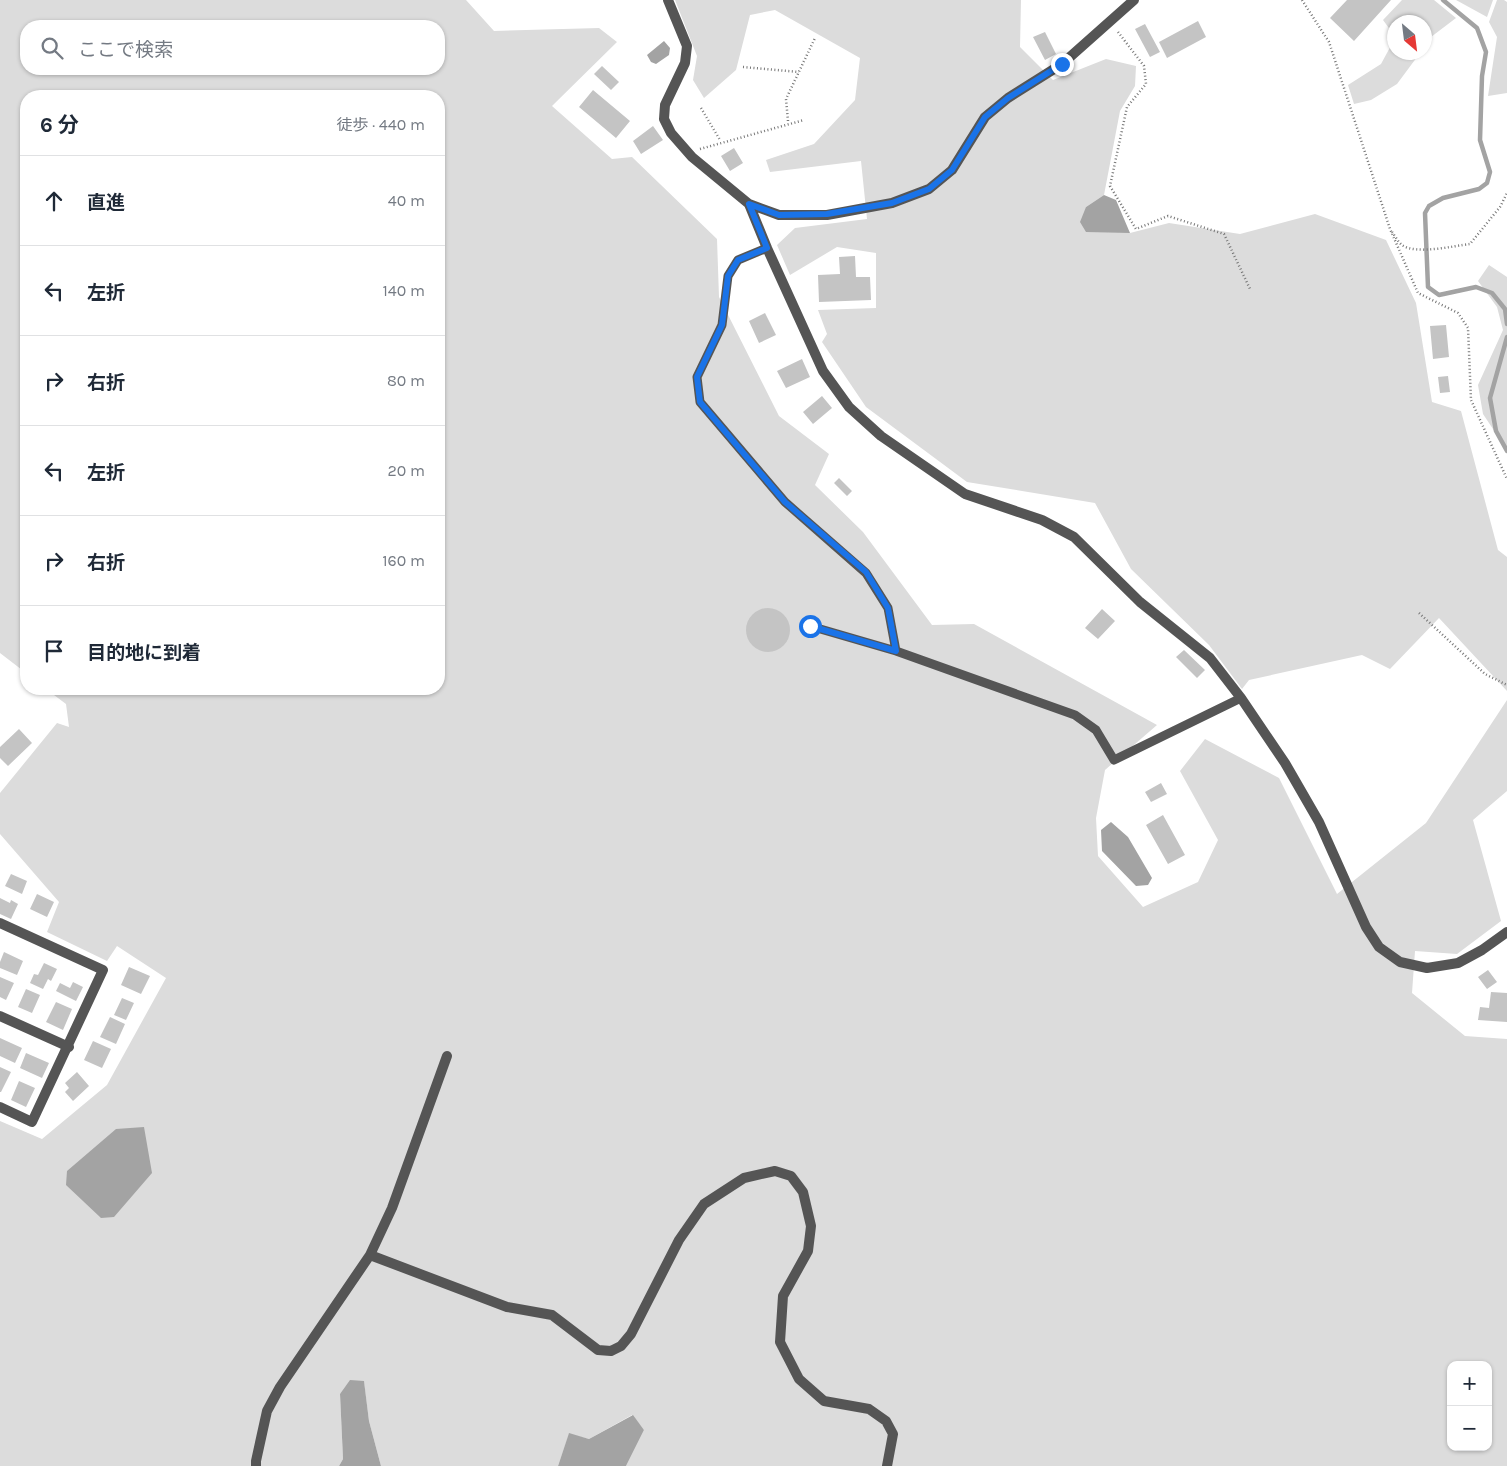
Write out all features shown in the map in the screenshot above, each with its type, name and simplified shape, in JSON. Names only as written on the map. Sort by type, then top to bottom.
[{"type":"street","points":[[668,0],[687,46],[686,63],[665,105],[664,119],[671,133],[692,157],[749,204],[779,215],[827,214],[892,203],[929,189],[952,170],[985,117],[1008,98],[1062,64],[1134,0]]},
{"type":"street","points":[[749,204],[823,371],[849,407],[881,436],[965,494],[1042,520],[1074,537],[1140,602],[1210,658],[1285,763],[1319,822],[1366,928],[1379,947],[1400,962],[1427,968],[1458,963],[1482,950],[1507,932]]},
{"type":"street","points":[[0,923],[102,970],[32,1122],[0,1107]]},
{"type":"street","points":[[0,1016],[68,1046]]},
{"type":"street","points":[[256,1466],[265,1420],[271,1403],[370,1255],[392,1208],[447,1056]]},
{"type":"street","points":[[370,1255],[507,1307],[552,1315],[598,1350],[611,1351],[621,1346],[630,1334],[679,1240],[704,1204],[744,1178],[775,1171],[792,1176],[803,1192],[811,1226],[808,1251],[783,1296],[780,1342],[799,1379],[824,1401],[869,1409],[886,1421],[893,1434],[886,1466]]},
{"type":"lane","points":[[767,248],[738,260],[728,276],[722,325],[697,377],[700,402],[785,502],[866,572],[888,608],[896,651]]},
{"type":"lane","points":[[810,626],[896,651],[1075,714],[1096,730],[1114,760],[1240,698]]},
{"type":"path","points":[[1302,0],[1329,42],[1390,229],[1418,293],[1458,313],[1468,328],[1471,400],[1507,479]]},
{"type":"path","points":[[1109,21],[1144,66],[1146,84],[1127,108],[1110,186],[1136,228],[1168,216],[1224,234],[1250,289]]},
{"type":"path","points":[[788,121],[786,99],[815,38]]},
{"type":"path","points":[[743,67],[799,72]]},
{"type":"path","points":[[701,108],[720,140]]},
{"type":"path","points":[[692,157],[701,148],[804,120]]},
{"type":"path","points":[[1390,229],[1403,246],[1417,249],[1470,244],[1500,207],[1507,193]]},
{"type":"path","points":[[1419,613],[1485,674],[1507,685]]},
{"type":"shaded area","points":[[0,0],[466,0],[494,31],[599,28],[617,42],[552,106],[612,159],[632,157],[717,239],[719,297],[779,416],[829,454],[815,485],[863,532],[932,625],[974,624],[1157,725],[1105,770],[1096,818],[1098,856],[1143,907],[1198,882],[1218,840],[1180,771],[1205,739],[1279,778],[1337,894],[1426,823],[1507,700],[1507,791],[1473,820],[1501,921],[1457,954],[1415,951],[1412,993],[1465,1036],[1507,1039],[1507,1466],[626,1466],[644,1430],[632,1415],[589,1439],[569,1434],[558,1466],[381,1466],[369,1421],[364,1382],[340,1394],[343,1459],[339,1466],[0,1466],[0,1121],[42,1139],[107,1085],[166,978],[117,946],[107,961],[47,932],[59,902],[0,834],[0,793],[57,723],[69,727],[66,704],[54,695],[445,695],[445,90],[20,90],[20,668],[0,653]]},
{"type":"shaded area","points":[[675,0],[1021,0],[1020,47],[1053,80],[1106,59],[1136,66],[1135,86],[1120,111],[1104,195],[1086,207],[1130,233],[1169,223],[1240,234],[1315,214],[1386,240],[1416,303],[1432,402],[1461,411],[1498,550],[1507,557],[1507,691],[1439,618],[1390,669],[1362,655],[1249,680],[1242,689],[1209,645],[1131,569],[1095,503],[967,482],[866,407],[822,342],[827,334],[818,310],[876,308],[876,253],[837,247],[790,275],[777,245],[795,228],[867,219],[861,161],[770,172],[766,160],[814,144],[855,100],[860,58],[775,10],[750,15],[736,70],[704,98],[693,80],[697,56]]},
{"type":"shaded area","points":[[1402,0],[1434,0],[1456,18],[1432,36],[1432,15],[1388,15]]},
{"type":"shaded area","points":[[1456,0],[1493,0],[1487,17]]},
{"type":"shaded area","points":[[1497,0],[1507,2],[1507,93],[1488,96],[1497,37],[1489,22]]},
{"type":"shaded area","points":[[1387,16],[1387,25],[1383,20]]},
{"type":"shaded area","points":[[664,41],[670,48],[669,55],[656,64],[651,62],[647,55]]},
{"type":"shaded area","points":[[1387,53],[1387,60],[1415,60],[1397,84],[1371,100],[1354,104],[1348,85],[1381,64]]},
{"type":"shaded area","points":[[1104,195],[1116,200],[1130,233],[1086,232],[1080,222],[1086,207]]},
{"type":"shaded area","points":[[1489,265],[1507,277],[1507,450],[1483,414],[1478,385],[1503,330],[1497,307],[1478,281]]},
{"type":"shaded area","points":[[1111,822],[1128,837],[1152,878],[1148,885],[1136,886],[1102,851],[1101,830]]},
{"type":"shaded area","points":[[144,1127],[152,1173],[114,1217],[101,1218],[66,1185],[67,1171],[116,1129]]},
{"type":"shaded area","points":[[350,1380],[364,1381],[369,1421],[381,1466],[339,1466],[343,1459],[340,1394]]},
{"type":"shaded area","points":[[633,1415],[644,1430],[626,1466],[558,1466],[569,1433],[589,1439]]},
{"type":"building","points":[[1347,0],[1391,0],[1354,41],[1330,18]]},
{"type":"building","points":[[1198,21],[1206,37],[1167,58],[1159,42]]},
{"type":"building","points":[[1145,24],[1160,52],[1150,57],[1135,29]]},
{"type":"building","points":[[1045,32],[1056,54],[1045,60],[1033,37]]},
{"type":"building","points":[[602,66],[619,82],[611,90],[594,74]]},
{"type":"building","points":[[593,90],[630,121],[616,138],[579,107]]},
{"type":"building","points":[[653,126],[663,140],[641,154],[633,141]]},
{"type":"building","points":[[734,148],[743,163],[730,171],[721,156]]},
{"type":"building","points":[[855,256],[856,277],[870,277],[871,300],[819,302],[818,275],[840,274],[839,257]]},
{"type":"building","points":[[765,313],[776,335],[759,343],[749,321]]},
{"type":"building","points":[[1446,325],[1449,357],[1433,359],[1430,326]]},
{"type":"building","points":[[802,359],[810,377],[786,388],[777,371]]},
{"type":"building","points":[[1448,376],[1450,392],[1440,393],[1438,377]]},
{"type":"building","points":[[822,396],[832,408],[813,424],[803,412]]},
{"type":"building","points":[[839,478],[852,491],[847,496],[834,483]]},
{"type":"building","points":[[768,608],[780,612],[786,618],[790,630],[786,642],[780,648],[768,652],[756,648],[750,642],[746,630],[750,618],[756,612]]},
{"type":"building","points":[[1102,609],[1115,621],[1098,639],[1085,628]]},
{"type":"building","points":[[1184,650],[1205,670],[1197,678],[1176,657]]},
{"type":"building","points":[[19,729],[32,743],[8,766],[0,758],[0,747]]},
{"type":"building","points":[[1161,783],[1167,794],[1151,802],[1145,792]]},
{"type":"building","points":[[1163,815],[1185,855],[1168,864],[1146,825]]},
{"type":"building","points":[[11,874],[27,881],[22,894],[5,886]]},
{"type":"building","points":[[37,894],[54,902],[47,917],[30,909]]},
{"type":"building","points":[[0,898],[10,903],[11,900],[18,904],[11,919],[0,914]]},
{"type":"building","points":[[4,952],[23,961],[17,975],[0,968]]},
{"type":"building","points":[[44,963],[57,969],[51,981],[48,979],[43,989],[30,983],[34,974],[38,975]]},
{"type":"building","points":[[129,967],[150,976],[141,994],[121,985]]},
{"type":"building","points":[[1488,970],[1497,982],[1487,989],[1478,977]]},
{"type":"building","points":[[0,977],[14,983],[6,1000],[0,997]]},
{"type":"building","points":[[73,982],[83,987],[76,1001],[56,991],[60,983],[70,988]]},
{"type":"building","points":[[26,989],[40,995],[32,1013],[18,1007]]},
{"type":"building","points":[[1491,992],[1507,993],[1507,1022],[1478,1020],[1480,1007],[1489,1008]]},
{"type":"building","points":[[122,998],[134,1003],[126,1020],[114,1015]]},
{"type":"building","points":[[56,1002],[72,1009],[63,1030],[46,1022]]},
{"type":"building","points":[[110,1017],[125,1024],[116,1044],[100,1037]]},
{"type":"building","points":[[0,1038],[22,1048],[15,1063],[0,1056]]},
{"type":"building","points":[[93,1041],[111,1049],[102,1068],[84,1060]]},
{"type":"building","points":[[26,1053],[49,1063],[42,1078],[20,1068]]},
{"type":"building","points":[[0,1067],[11,1072],[1,1092],[0,1092]]},
{"type":"building","points":[[77,1072],[89,1086],[73,1101],[65,1092],[69,1088],[65,1083]]},
{"type":"building","points":[[19,1081],[35,1088],[26,1107],[11,1100]]},
{"type":"waterway","points":[[1443,0],[1477,28],[1486,52],[1482,76],[1480,140],[1490,172],[1487,183],[1479,189],[1443,198],[1429,206],[1425,213],[1428,287],[1439,295],[1476,287],[1492,293],[1505,309],[1507,324]]},
{"type":"waterway","points":[[1507,337],[1490,398],[1496,431],[1507,451]]},
{"type":"route","points":[[810,626],[896,651],[888,608],[866,572],[785,502],[700,402],[697,377],[722,325],[728,276],[738,260],[767,248],[749,204],[779,215],[827,214],[892,203],[929,189],[952,170],[985,117],[1008,98],[1062,64]]}]
